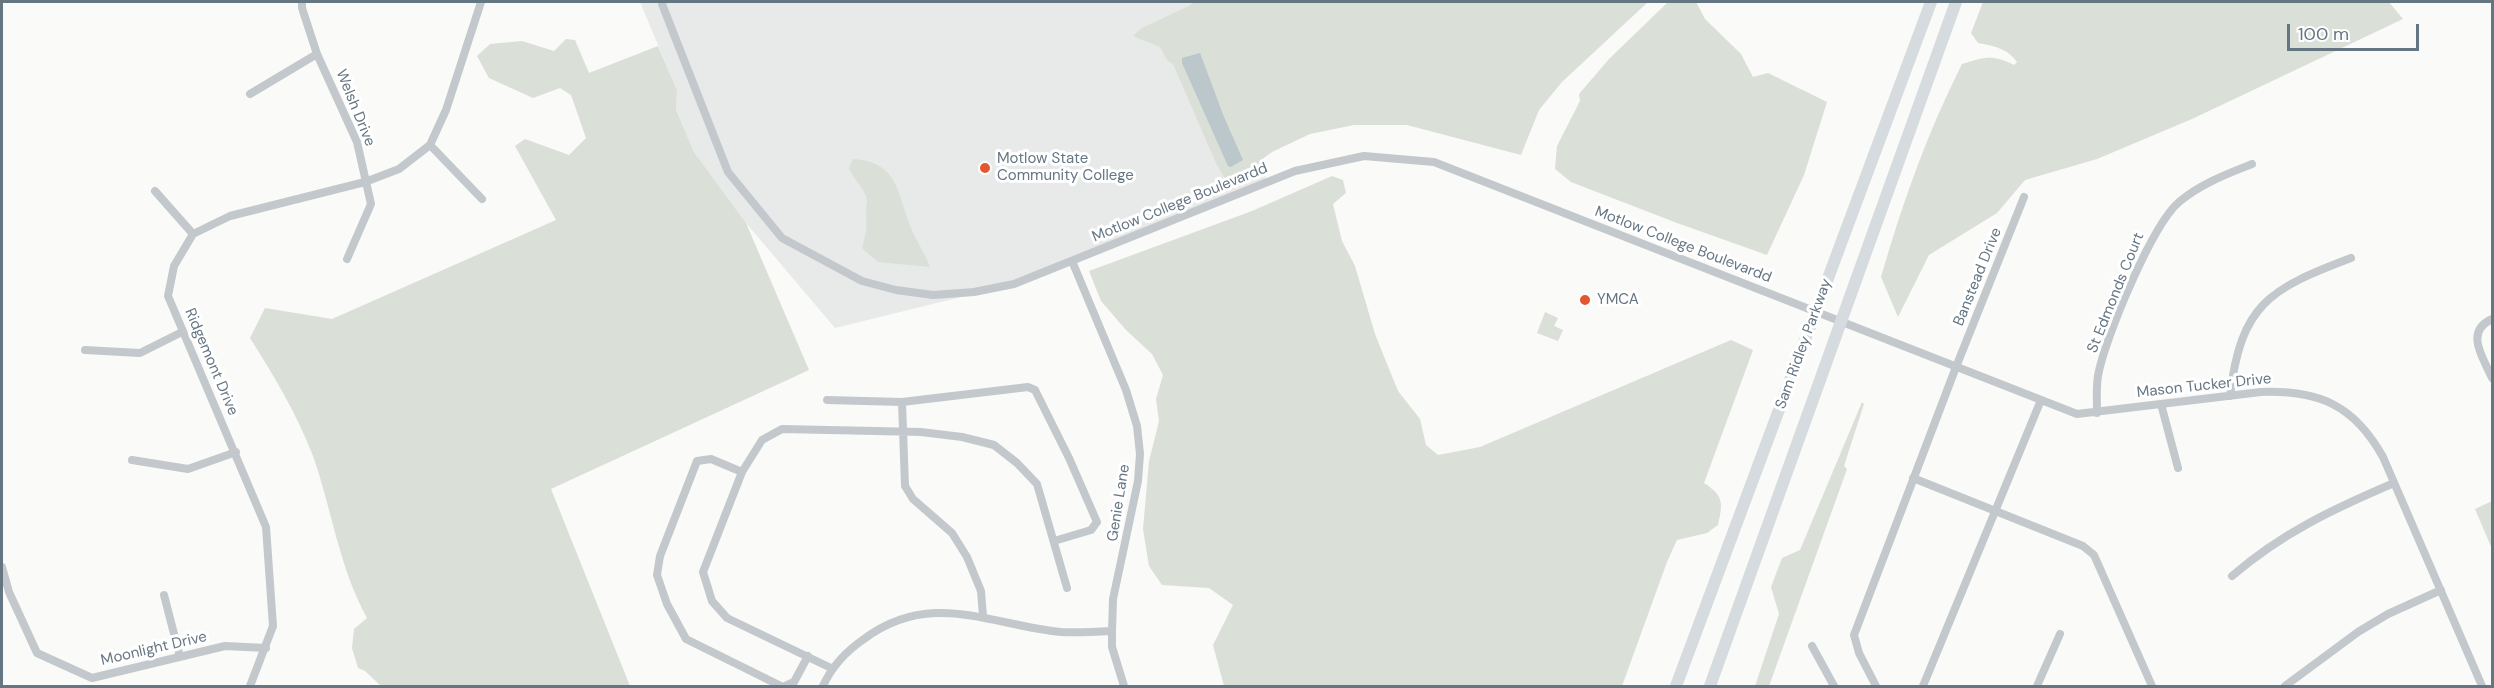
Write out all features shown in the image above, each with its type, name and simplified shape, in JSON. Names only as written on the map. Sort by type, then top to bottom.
[{"type":"main road","name":"Sam Ridley Parkway","points":[[1676,687],[1931,2]]},
{"type":"main road","name":"Sam Ridley Parkway","points":[[1710,687],[1956,2]]},
{"type":"street","name":"Welsh Drive","points":[[302,2],[317,54],[357,141],[371,204],[347,259]]},
{"type":"street","points":[[155,190],[193,234],[230,216],[365,182],[399,169],[430,145],[446,110],[481,2]]},
{"type":"street","name":"Motlow College Boulevardd","points":[[663,2],[728,172],[782,238],[862,280],[896,290],[933,295],[974,292],[1014,284],[1296,171],[1364,156],[1434,162],[1842,321]]},
{"type":"street","points":[[250,94],[317,54]]},
{"type":"street","points":[[430,145],[482,198]]},
{"type":"street","name":"St Edmonds Court","points":[[2097,413],[2098,376],[2105,349],[2153,237],[2177,203],[2217,178],[2252,164]]},
{"type":"street","name":"Banstead Drive","points":[[1876,687],[1859,653],[1854,635],[1956,367],[2024,197]]},
{"type":"street","name":"Ridgemont Drive","points":[[193,234],[174,266],[168,296],[266,527],[273,626],[267,648],[250,687]]},
{"type":"street","points":[[2230,396],[2238,348],[2247,326],[2258,311],[2280,289],[2301,277],[2351,258]]},
{"type":"street","name":"Genie Lane","points":[[1072,261],[1126,390],[1137,426],[1140,453],[1138,481],[1113,599],[1112,647],[1124,687]]},
{"type":"street","points":[[2493,319],[2481,326],[2476,342],[2493,378]]},
{"type":"street","name":"Mason Tucker Drive","points":[[1842,321],[2077,414],[2291,391],[2319,398],[2341,409],[2358,422],[2372,438],[2394,483],[2482,687]]},
{"type":"street","points":[[85,350],[140,353],[182,332]]},
{"type":"street","points":[[827,400],[902,402],[1028,387],[1035,390],[1069,458],[1097,522],[1091,530],[1054,541]]},
{"type":"street","points":[[1923,687],[2041,400]]},
{"type":"street","points":[[902,402],[905,486],[913,500],[952,533],[968,557],[981,591],[983,616]]},
{"type":"street","points":[[2162,404],[2178,468]]},
{"type":"street","points":[[831,668],[727,618],[712,601],[703,572],[741,472],[762,441],[782,429],[904,432],[962,437],[994,445],[1017,463],[1037,484],[1067,588]]},
{"type":"street","points":[[132,460],[188,469],[236,452]]},
{"type":"street","points":[[741,472],[711,459],[697,460],[660,556],[657,575],[667,604],[686,639],[781,687]]},
{"type":"street","points":[[1913,478],[2082,546],[2094,555],[2152,686]]},
{"type":"street","points":[[2232,576],[2260,552],[2300,526],[2394,483]]},
{"type":"street","name":"Moonlight Drive","points":[[2,567],[9,592],[37,653],[92,678],[225,646],[267,648]]},
{"type":"street","points":[[2285,687],[2358,632],[2388,614],[2441,590]]},
{"type":"street","points":[[164,595],[180,657]]},
{"type":"street","points":[[823,687],[831,668],[851,648],[876,630],[899,620],[930,612],[983,616],[1061,632],[1112,632]]},
{"type":"street","points":[[2037,687],[2060,634]]},
{"type":"street","points":[[1812,646],[1834,687]]},
{"type":"street","points":[[785,687],[794,682],[808,656]]},
{"type":"shaded area","name":"Motlow State Community College","points":[[640,2],[1243,2],[1267,183],[1014,284],[835,328],[746,223],[694,152],[676,110],[677,90]]},
{"type":"shaded area","points":[[1192,2],[1648,2],[1562,82],[1539,110],[1521,155],[1407,125],[1354,125],[1310,134],[1272,152],[1261,160],[1253,175],[1228,184],[1216,163],[1173,64],[1167,60],[1160,47],[1133,36],[1142,28],[1191,5]]},
{"type":"shaded area","points":[[1668,2],[1696,2],[1705,19],[1741,54],[1753,77],[1768,73],[1827,102],[1804,175],[1767,255],[1571,182],[1555,169],[1557,146],[1580,101],[1579,94],[1609,59]]},
{"type":"shaded area","points":[[1983,2],[2389,2],[2403,19],[2192,119],[2097,159],[2025,180],[1997,213],[1929,255],[1898,317],[1881,277],[1917,168],[1950,89],[1962,64],[1988,58],[2000,59],[2014,65],[2017,62],[2004,51],[1978,43],[1971,33]]},
{"type":"shaded area","points":[[566,39],[575,40],[589,73],[658,46],[677,90],[676,110],[694,152],[746,223],[809,370],[551,489],[630,686],[381,686],[365,671],[358,668],[352,648],[354,629],[367,618],[349,579],[320,476],[307,440],[250,338],[265,308],[332,319],[556,220],[515,146],[525,139],[569,155],[586,138],[571,95],[560,88],[533,98],[489,78],[477,56],[490,44],[522,41],[554,51]]},
{"type":"shaded area","points":[[1200,53],[1243,160],[1231,167],[1228,166],[1182,63],[1182,58]]},
{"type":"shaded area","points":[[853,159],[878,165],[892,178],[910,226],[930,267],[878,262],[862,248],[866,229],[867,200],[849,168]]},
{"type":"shaded area","points":[[1332,176],[1343,180],[1346,193],[1333,204],[1342,241],[1355,266],[1375,334],[1398,391],[1420,419],[1426,445],[1438,455],[1480,447],[1731,340],[1753,350],[1704,483],[1719,496],[1721,511],[1718,525],[1707,533],[1677,540],[1622,686],[1224,686],[1213,645],[1233,605],[1209,588],[1162,585],[1149,566],[1143,529],[1149,461],[1159,421],[1156,399],[1163,375],[1152,354],[1126,330],[1101,301],[1089,271],[1252,211]]},
{"type":"shaded area","points":[[1545,312],[1558,318],[1554,326],[1563,330],[1558,341],[1537,333]]},
{"type":"shaded area","points":[[1862,402],[1864,404],[1844,466],[1847,469],[1769,686],[1755,686],[1779,614],[1771,587],[1782,558],[1800,550]]},
{"type":"shaded area","points":[[2492,501],[2492,549],[2475,509]]},
{"type":"place","name":"Motlow State Community College","points":[[985,168]]},
{"type":"place","name":"YMCA","points":[[1585,300]]}]
